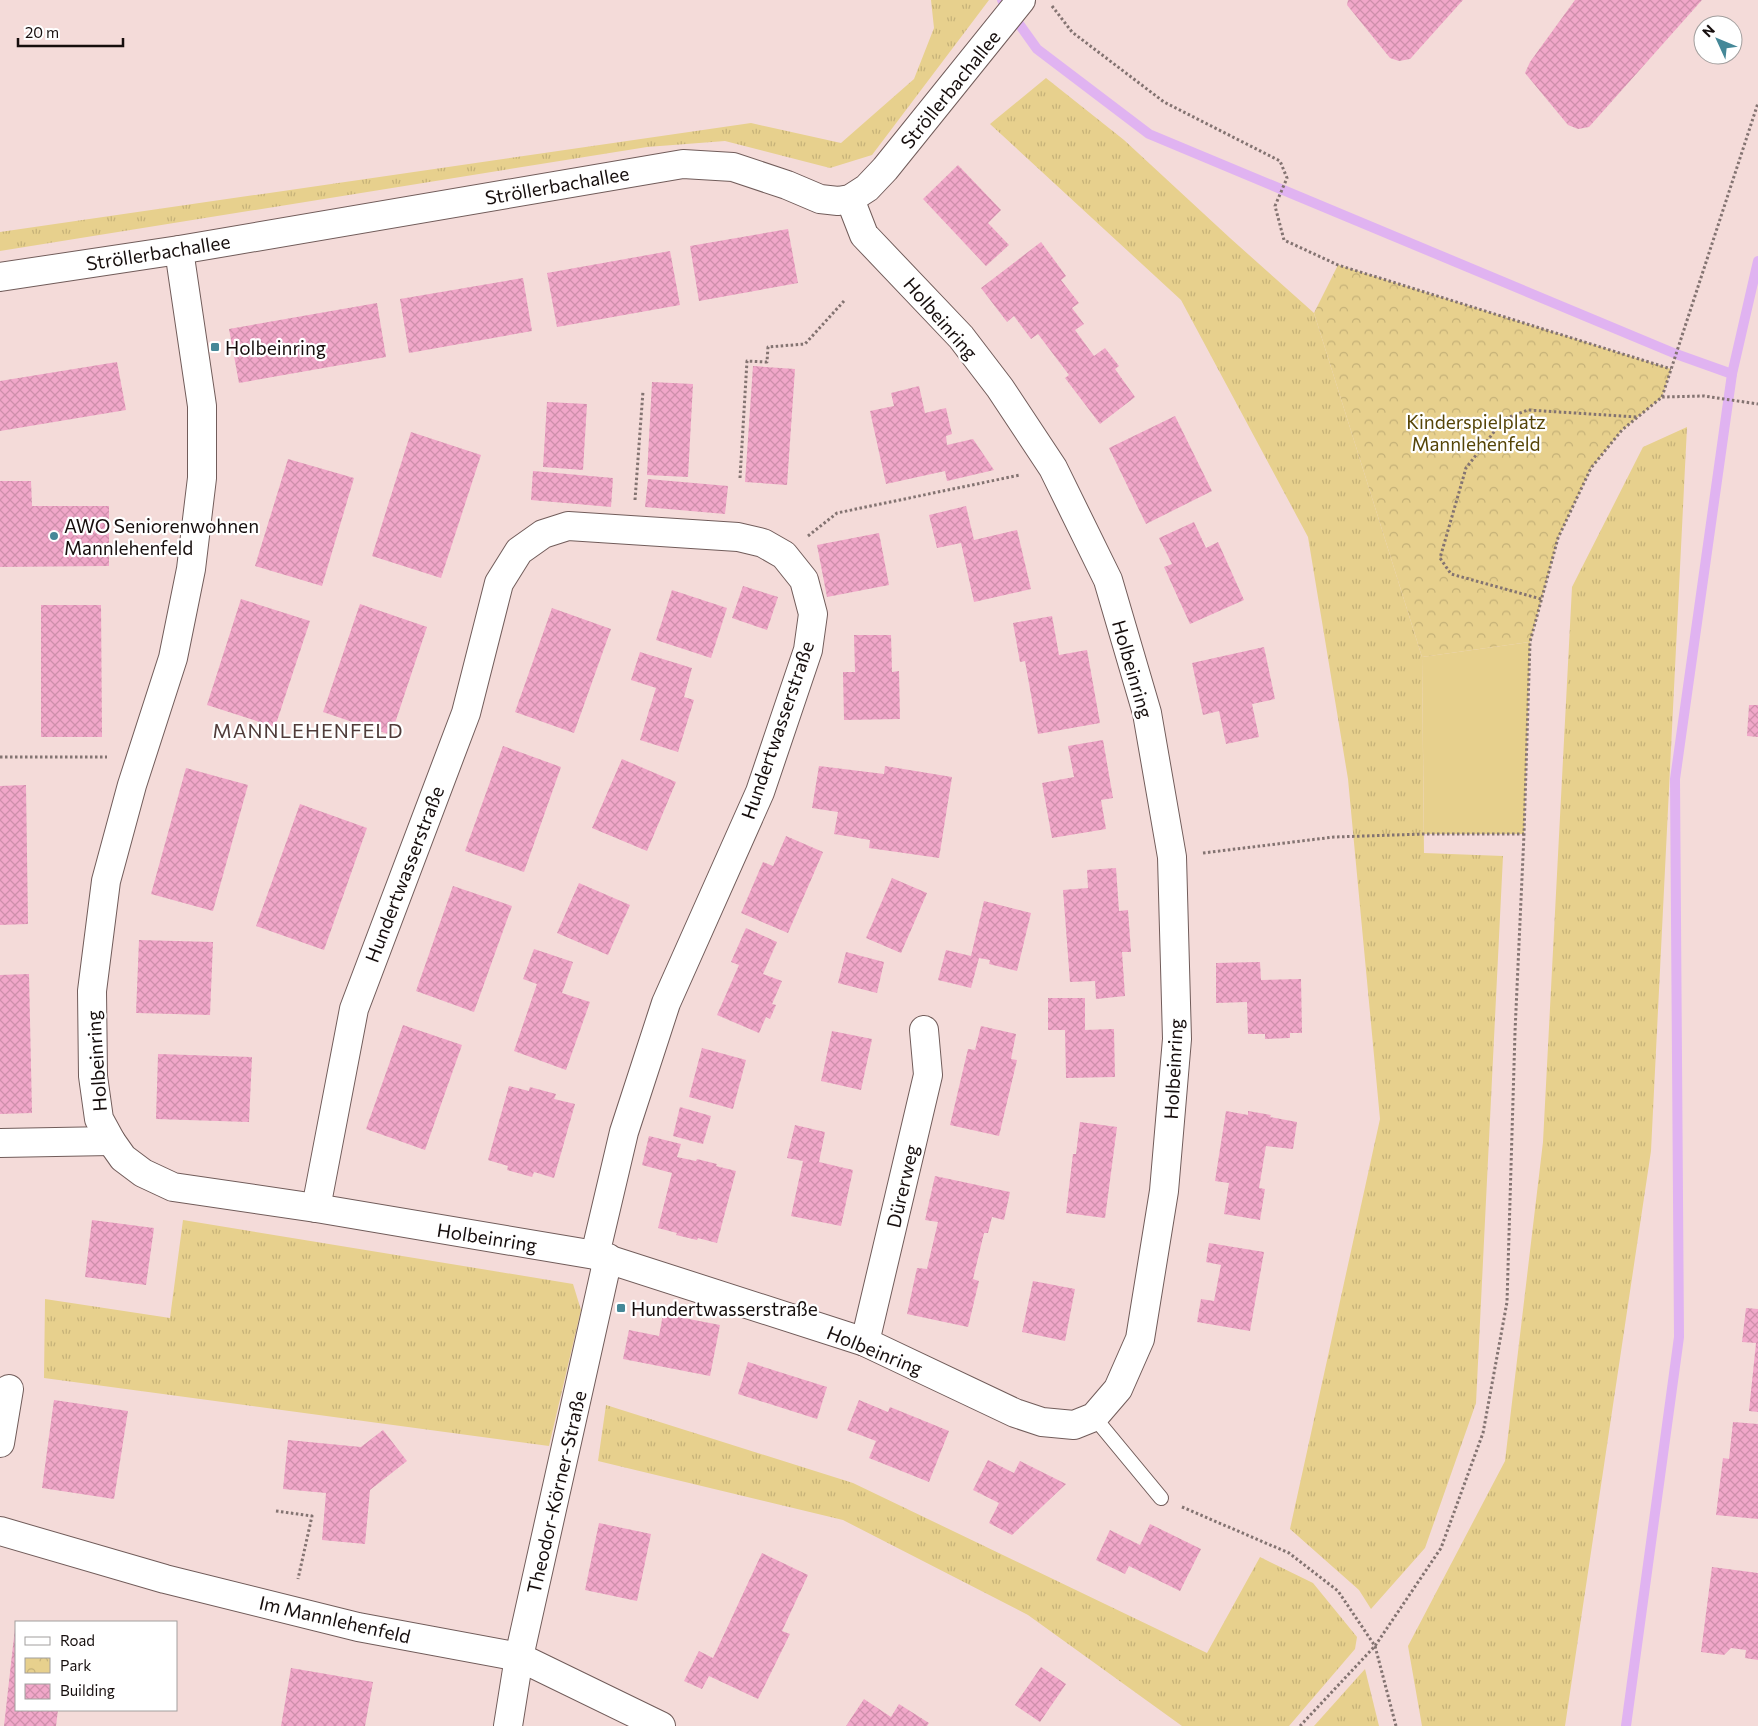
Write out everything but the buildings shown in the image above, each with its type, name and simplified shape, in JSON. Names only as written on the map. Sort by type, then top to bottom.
[{"type":"street","name":"Ströllerbachallee","points":[[0,277],[179,250],[683,164],[733,167],[787,185],[820,199],[838,201],[850,198],[866,188],[885,169],[1021,0]]},
{"type":"street","name":"Holbeinring","points":[[179,250],[202,406],[202,478],[191,569],[173,658],[106,881],[92,992],[93,1076],[99,1119],[111,1141],[124,1158],[143,1173],[173,1187],[316,1208],[602,1257],[865,1342],[1015,1413],[1042,1422],[1074,1425],[1094,1417],[1118,1389],[1140,1339],[1164,1191],[1177,1039],[1172,857],[1147,713],[1108,580],[1053,468],[1000,388],[961,338],[864,235],[850,198]]},
{"type":"street","name":"Hundertwasserstraße","points":[[316,1208],[354,1009],[466,713],[499,583],[519,551],[543,534],[568,526],[738,537],[763,543],[784,555],[804,580],[813,614],[808,650],[760,792],[666,1003],[624,1132],[602,1257]]},
{"type":"street","name":"Dürerweg","points":[[865,1342],[928,1075],[924,1030]]},
{"type":"street","points":[[0,1143],[111,1141]]},
{"type":"street","name":"Theodor-Körner-Straße","points":[[508,1726],[519,1657],[602,1257]]},
{"type":"street","points":[[0,1443],[9,1389]]},
{"type":"street","name":"Im Mannlehenfeld","points":[[0,1531],[164,1579],[292,1611],[358,1627],[519,1657],[661,1726]]},
{"type":"lane","points":[[1094,1417],[1161,1498]]},
{"type":"path","points":[[1047,0],[1072,32],[1164,102],[1280,161],[1287,178],[1275,206],[1284,240],[1338,264],[1671,369]]},
{"type":"path","points":[[1300,1726],[1374,1646],[1440,1548],[1483,1433],[1508,1302],[1514,1032],[1524,834],[1530,642],[1558,538],[1591,468],[1622,430],[1662,397],[1758,103]]},
{"type":"path","points":[[740,478],[747,361],[767,362],[768,347],[805,344],[844,301]]},
{"type":"path","points":[[632,530],[643,391]]},
{"type":"path","points":[[1662,397],[1704,396],[1758,404]]},
{"type":"path","points":[[1541,599],[1451,574],[1440,558],[1466,468],[1504,419],[1528,410],[1637,418]]},
{"type":"path","points":[[784,555],[837,513],[1053,468]]},
{"type":"path","points":[[0,757],[142,756]]},
{"type":"path","points":[[1172,857],[1334,837],[1424,834],[1524,834]]},
{"type":"path","points":[[1161,1498],[1289,1553],[1338,1591],[1374,1646],[1396,1726]]},
{"type":"path","points":[[276,1511],[312,1516],[292,1611]]},
{"type":"green space","points":[[931,0],[989,0],[872,155],[830,168],[725,141],[647,147],[0,251],[0,232],[751,123],[841,143],[914,79],[934,28]]},
{"type":"green space","points":[[1046,78],[1124,140],[1314,313],[1422,657],[1424,853],[1503,856],[1476,1403],[1425,1548],[1371,1609],[1359,1590],[1290,1529],[1380,1119],[1348,779],[1308,537],[1181,300],[990,124]]},
{"type":"green space","name":"Kinderspielplatz Mannlehenfeld","points":[[1338,265],[1671,369],[1662,397],[1622,430],[1591,468],[1558,538],[1530,642],[1422,657],[1314,313]]},
{"type":"green space","points":[[1687,427],[1651,1151],[1565,1726],[1422,1726],[1408,1646],[1505,1461],[1543,1142],[1572,587],[1643,447]]},
{"type":"green space","points":[[1530,642],[1524,834],[1424,834],[1422,657]]},
{"type":"green space","points":[[183,1220],[573,1284],[581,1310],[549,1446],[44,1378],[45,1299],[170,1318]]},
{"type":"green space","points":[[606,1405],[853,1483],[1207,1653],[1260,1557],[1313,1583],[1357,1637],[1355,1649],[1289,1726],[1182,1726],[1028,1615],[843,1520],[598,1461]]},
{"type":"green space","points":[[1365,1669],[1379,1726],[1314,1726]]},
{"type":"waterway","points":[[1002,0],[1037,49],[1149,134],[1676,354],[1732,374]]},
{"type":"waterway","points":[[1626,1726],[1679,1337],[1675,779],[1732,374],[1758,261]]},
{"type":"place","name":"Holbeinring","points":[[215,347]]},
{"type":"place","name":"AWO Seniorenwohnen Mannlehenfeld","points":[[54,536]]},
{"type":"place","name":"Hundertwasserstraße","points":[[621,1308]]},
{"type":"district","name":"MANNLEHENFELD","points":[[308,730]]}]
